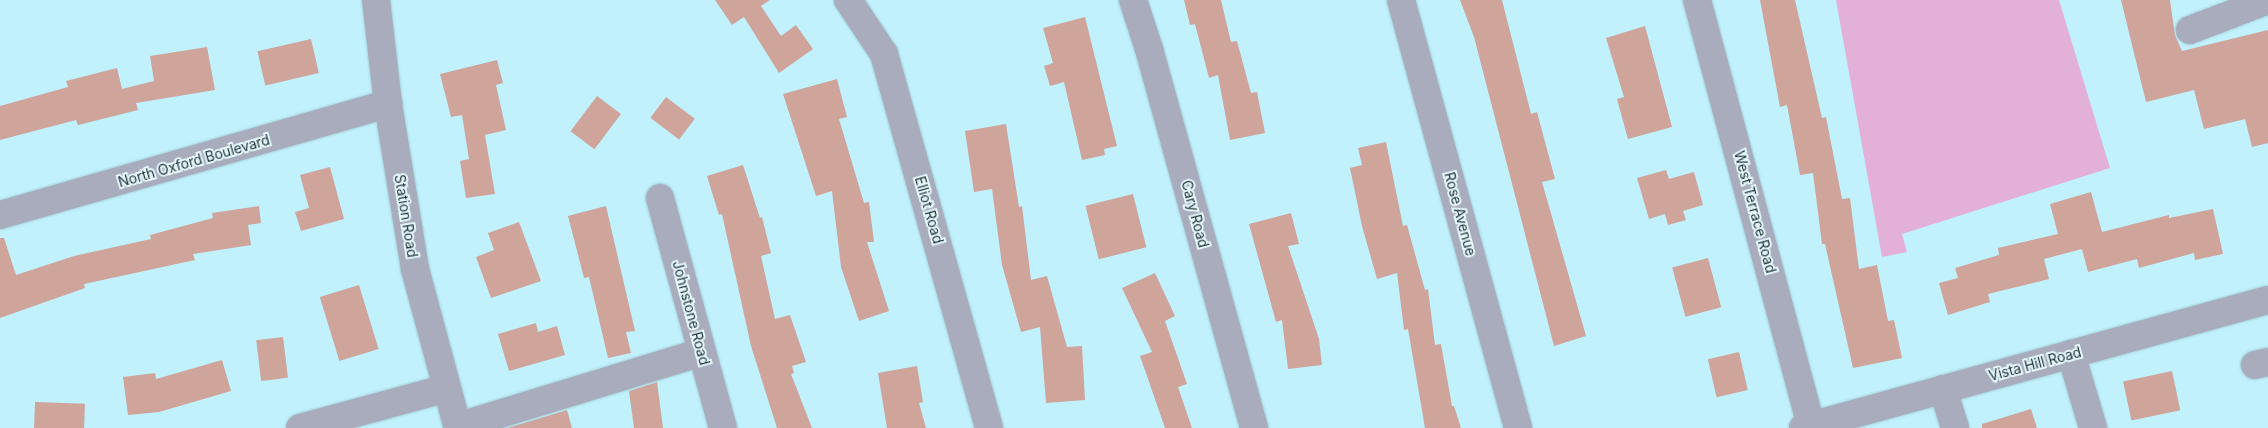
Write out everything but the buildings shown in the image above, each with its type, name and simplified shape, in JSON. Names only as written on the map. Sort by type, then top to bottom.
[{"type":"street","name":"Station Road","points":[[376,0],[388,104],[414,269],[458,427]]},
{"type":"street","name":"Elliot Road","points":[[848,0],[884,54],[989,428]]},
{"type":"street","name":"Cary Road","points":[[1133,0],[1150,49],[1254,428]]},
{"type":"street","name":"Rose Avenue","points":[[1401,0],[1518,428]]},
{"type":"street","name":"West Terrace Road","points":[[1697,0],[1808,427]]},
{"type":"street","points":[[2190,30],[2268,0]]},
{"type":"street","name":"North Oxford Boulevard","points":[[0,215],[388,104]]},
{"type":"street","name":"Johnstone Road","points":[[660,198],[723,428]]},
{"type":"street","name":"Vista Hill Road","points":[[1808,427],[2268,300]]},
{"type":"street","points":[[458,427],[702,352]]},
{"type":"street","points":[[2071,354],[2093,428]]},
{"type":"street","points":[[300,428],[446,388]]},
{"type":"street","points":[[1944,389],[1955,428]]},
{"type":"shaded area","points":[[1836,0],[2059,0],[2110,168],[1902,234],[1907,252],[1882,257]]}]
